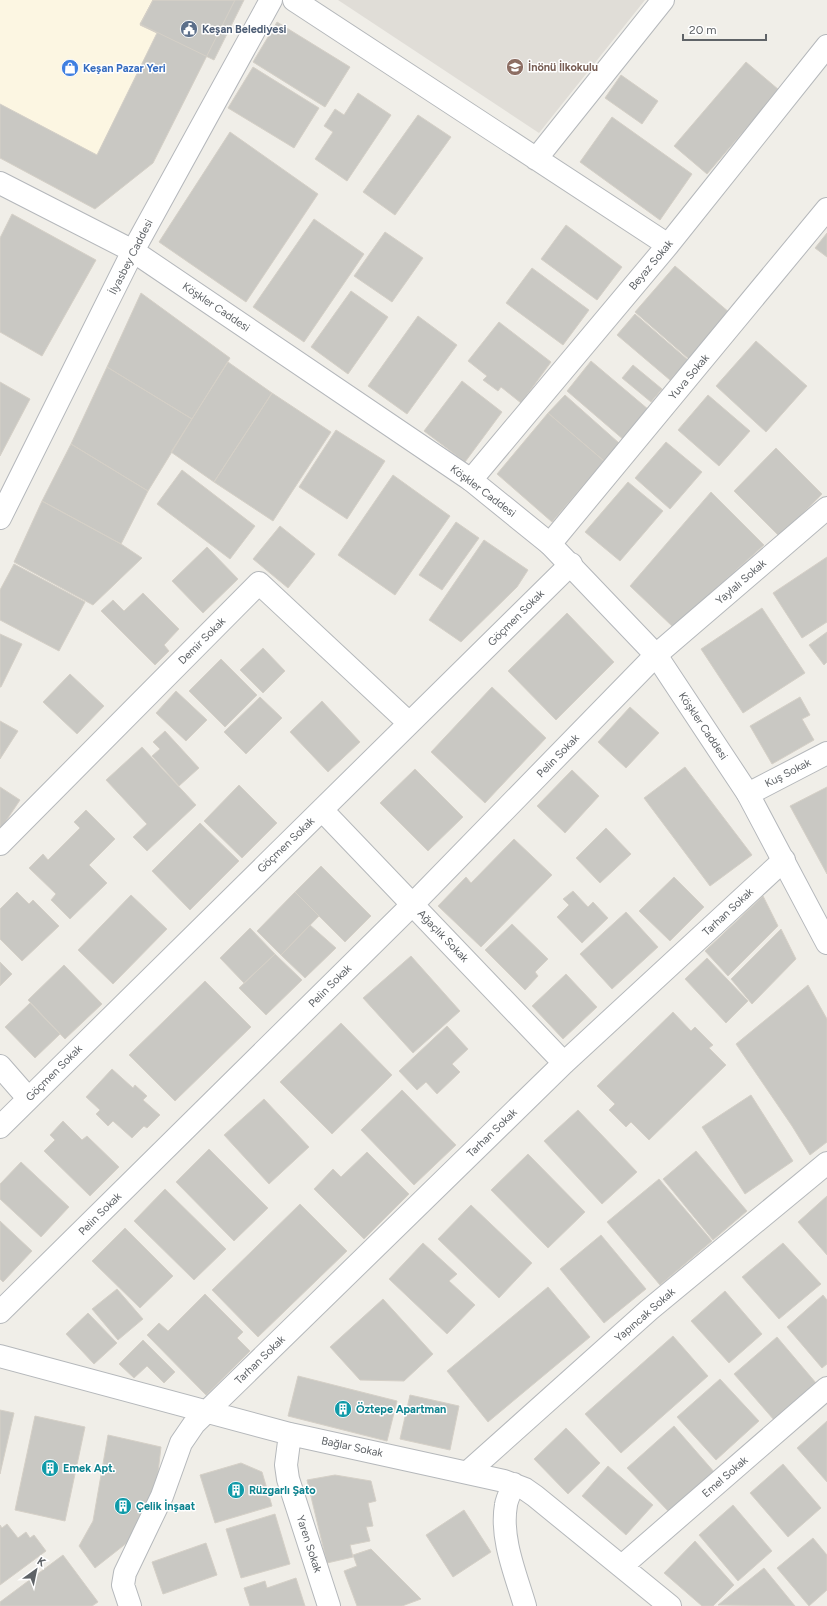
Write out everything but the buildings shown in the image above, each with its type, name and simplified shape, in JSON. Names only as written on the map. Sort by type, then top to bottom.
[{"type":"street","name":"İlyasbey Caddesi","points":[[0,518],[133,251],[271,0]]},
{"type":"street","points":[[294,0],[668,244]]},
{"type":"street","points":[[536,159],[663,0]]},
{"type":"street","name":"Beyaz Sokak","points":[[471,480],[668,244],[827,46]]},
{"type":"street","name":"Köşkler Caddesi","points":[[0,183],[133,251],[471,480],[550,544],[571,564],[656,655],[748,794],[827,943]]},
{"type":"street","name":"Yuva Sokak","points":[[550,544],[827,209]]},
{"type":"street","name":"Yaylalı Sokak","points":[[656,655],[827,508]]},
{"type":"street","name":"Göçmen Sokak","points":[[0,1127],[571,564]]},
{"type":"street","name":"Demir Sokak","points":[[0,844],[259,583],[409,723]]},
{"type":"street","name":"Pelin Sokak","points":[[0,1312],[413,904],[656,655]]},
{"type":"street","name":"Kuş Sokak","points":[[748,794],[827,753]]},
{"type":"street","name":"Ağaçlık Sokak","points":[[322,810],[564,1063]]},
{"type":"street","name":"Tarhan Sokak","points":[[130,1606],[123,1585],[125,1573],[162,1496],[186,1433],[564,1063],[784,860]]},
{"type":"street","points":[[0,1066],[28,1098]]},
{"type":"street","name":"Yapıncak Sokak","points":[[468,1472],[649,1310],[827,1163]]},
{"type":"street","name":"Bağlar Sokak","points":[[0,1356],[290,1434],[495,1478],[514,1484],[535,1496],[670,1606]]},
{"type":"street","name":"Emel Sokak","points":[[622,1566],[827,1388]]},
{"type":"street","name":"Yaren Sokak","points":[[290,1434],[286,1465],[288,1479],[329,1606]]},
{"type":"street","points":[[514,1484],[506,1504],[505,1518],[508,1546],[525,1606]]},
{"type":"shaded area","name":"Keşan Pazar Yeri","points":[[0,0],[153,0],[140,25],[157,33],[97,155],[0,104]]},
{"type":"shaded area","name":"İnönü İlkokulu","points":[[338,0],[645,0],[539,133]]},
{"type":"place","name":"Keşan Belediyesi","points":[[189,29]]},
{"type":"place","name":"İnönü İlkokulu","points":[[515,67]]},
{"type":"place","name":"Keşan Pazar Yeri","points":[[70,68]]},
{"type":"place","name":"Öztepe Apartman","points":[[343,1409]]},
{"type":"place","name":"Emek Apt.","points":[[50,1468]]},
{"type":"place","name":"Rüzgarlı Şato","points":[[236,1490]]},
{"type":"place","name":"Çelik İnşaat","points":[[123,1506]]}]
